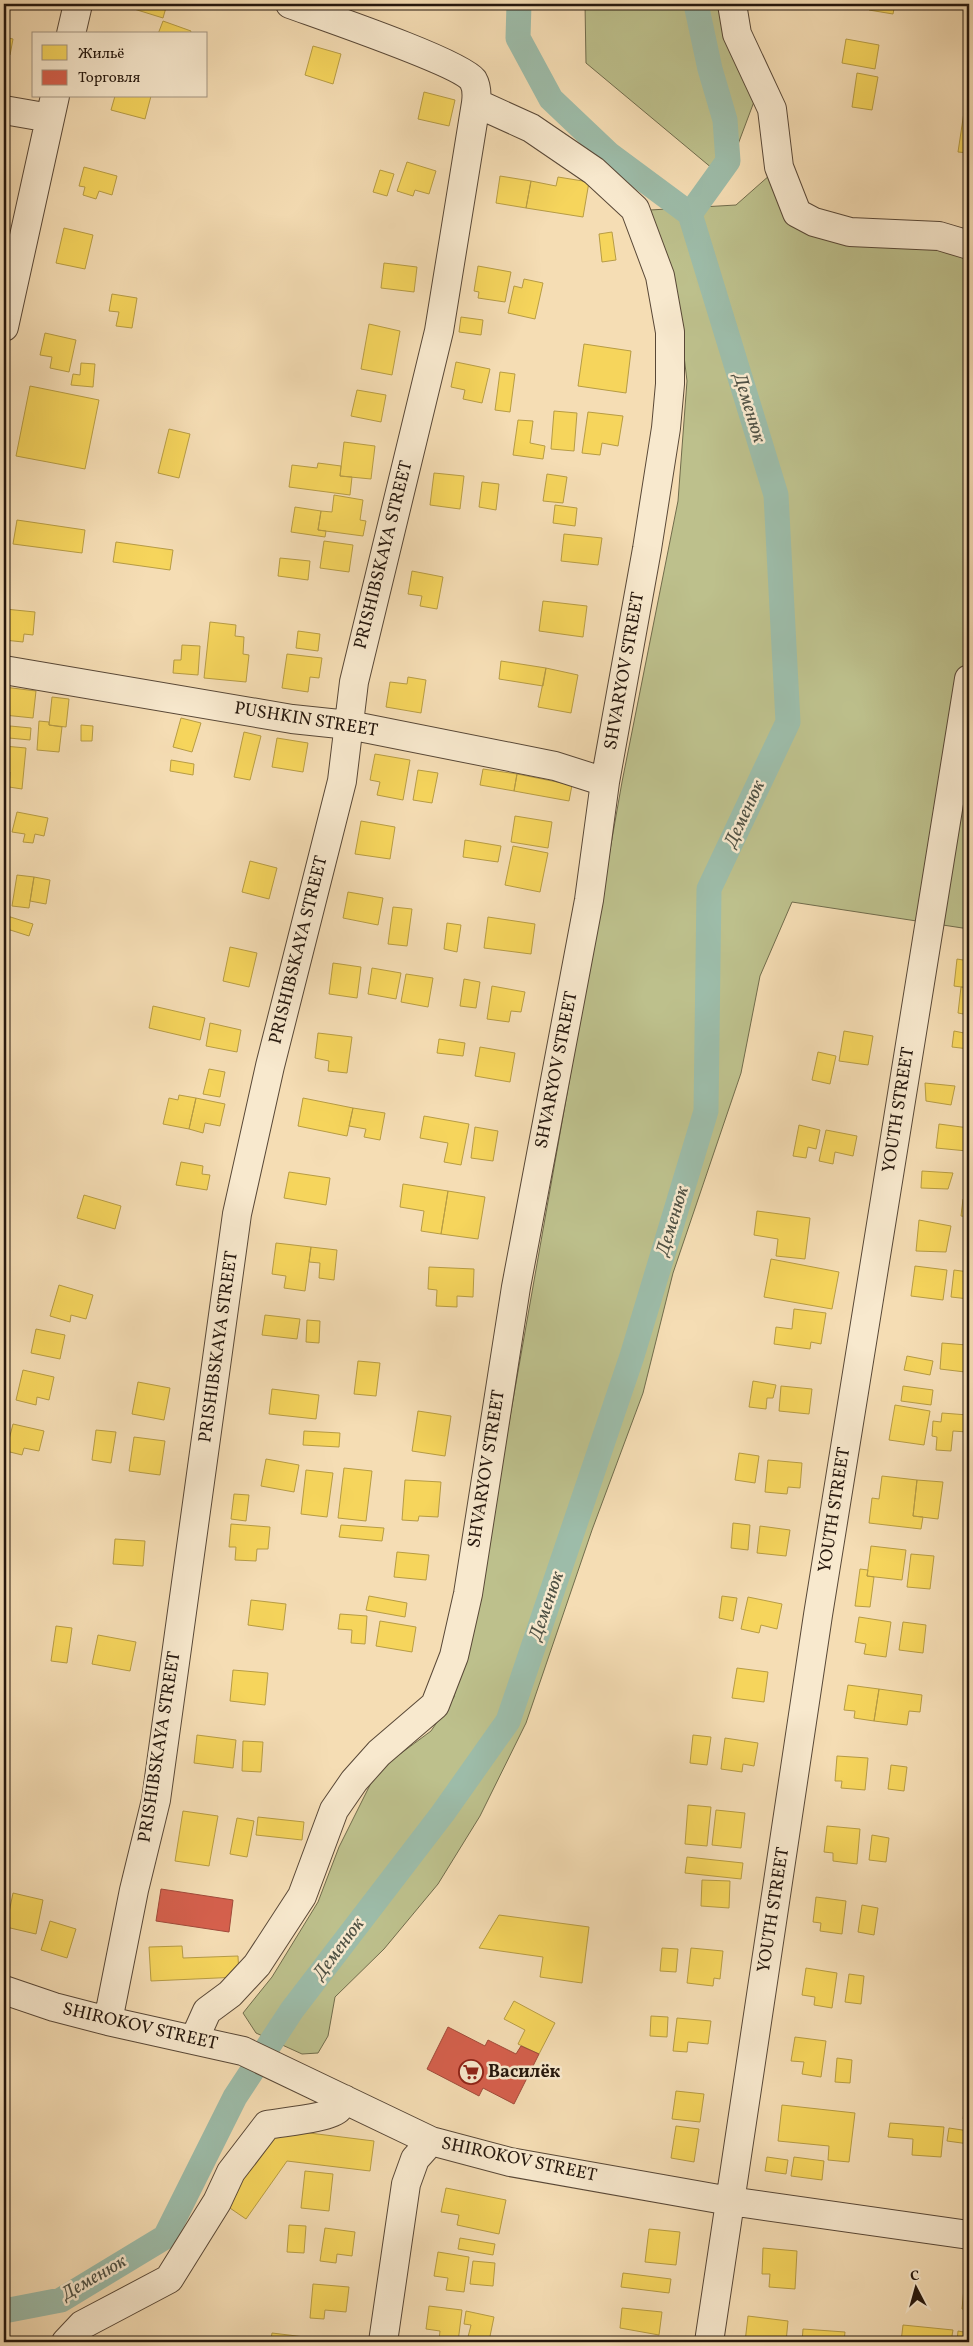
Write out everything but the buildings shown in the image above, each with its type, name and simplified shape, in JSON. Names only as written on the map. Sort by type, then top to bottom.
[{"type":"street","points":[[71,32],[78,4]]},
{"type":"street","name":"PRISHIBSKAYA STREET","points":[[108,2021],[134,1890],[156,1800],[237,1214],[270,1066],[342,781],[354,682],[438,332],[477,93],[473,81],[450,65],[290,4]]},
{"type":"street","points":[[732,4],[737,34],[772,109],[779,167],[797,213],[814,222],[850,232],[939,236],[969,244]]},
{"type":"street","name":"SHVARYOV STREET","points":[[194,2040],[207,2011],[230,1994],[257,1965],[302,1896],[334,1810],[354,1781],[379,1753],[435,1705],[454,1656],[468,1594],[516,1287],[589,900],[605,782],[648,549],[666,428],[670,384],[670,332],[660,276],[635,209],[594,171],[531,128],[476,103]]},
{"type":"street","points":[[4,110],[53,107],[4,328]]},
{"type":"street","name":"PUSHKIN STREET","points":[[4,670],[292,719],[349,725],[555,766],[605,782]]},
{"type":"street","name":"YOUTH STREET","points":[[709,2342],[820,1605],[969,679]]},
{"type":"street","name":"SHIROKOV STREET","points":[[4,1990],[54,2007],[108,2021],[243,2051],[431,2141],[510,2162],[730,2201],[969,2235]]},
{"type":"street","points":[[66,2342],[82,2325],[169,2279],[217,2202],[231,2172],[267,2126],[296,2119],[325,2117],[337,2110],[344,2099]]},
{"type":"street","points":[[383,2342],[406,2184],[414,2159],[431,2141]]},
{"type":"green space","points":[[585,4],[728,4],[758,91],[725,179],[586,63]]},
{"type":"green space","points":[[779,167],[797,213],[969,245],[969,929],[792,902],[760,976],[741,1073],[673,1273],[643,1393],[592,1530],[526,1723],[480,1816],[438,1884],[384,1949],[335,1997],[328,2036],[318,2053],[302,2054],[256,2033],[243,2013],[272,1977],[318,1902],[339,1847],[377,1771],[431,1731],[454,1697],[489,1536],[622,782],[678,501],[687,381],[675,281],[650,210],[736,205]]},
{"type":"waterway","name":"Деменюк","points":[[4,2311],[61,2300],[165,2237],[235,2097],[292,2010],[443,1813],[508,1721],[632,1356],[706,1111],[709,889],[788,722],[776,495],[690,214],[609,154],[551,99],[518,38],[519,4]]},
{"type":"waterway","points":[[690,214],[728,161],[725,120],[710,69],[696,4]]},
{"type":"place","name":"Василёк","points":[[471,2072]]}]
